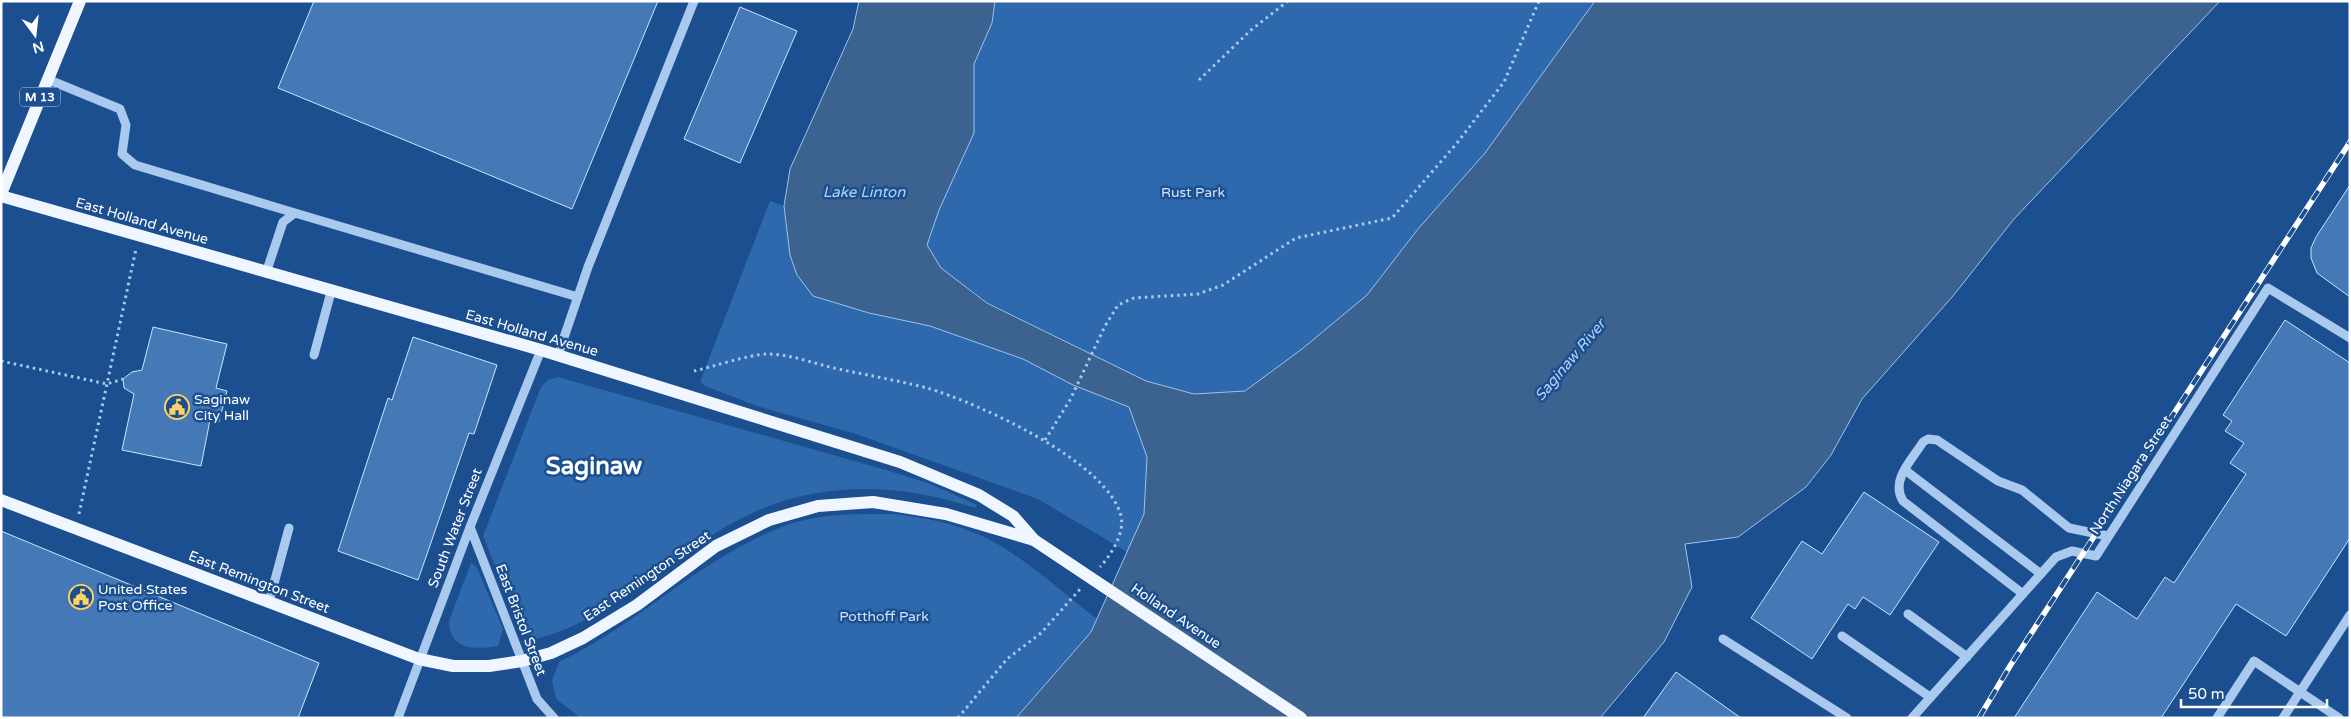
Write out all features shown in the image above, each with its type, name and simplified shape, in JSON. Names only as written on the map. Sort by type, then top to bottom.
[{"type":"main road","name":"M 13","points":[[1,195],[80,1]]},
{"type":"main road","name":"East Holland Avenue","points":[[1,195],[331,292],[541,350],[900,462],[979,495],[1013,516],[1034,540]]},
{"type":"main road","name":"East Remington Street","points":[[1,500],[419,660],[453,666],[522,662],[551,653],[583,638],[637,605],[716,546],[769,520],[818,506],[873,502],[946,514],[1034,540]]},
{"type":"main road","name":"Holland Avenue","points":[[1034,540],[1301,718]]},
{"type":"street","points":[[558,356],[578,297],[694,1]]},
{"type":"street","points":[[47,79],[120,109],[126,125],[122,154],[135,165],[578,297]]},
{"type":"street","points":[[266,273],[283,222],[295,214]]},
{"type":"street","name":"North Niagara Street","points":[[1912,718],[2056,557],[2072,551],[2096,556],[2268,288],[2314,314],[2350,338]]},
{"type":"street","points":[[314,355],[331,292]]},
{"type":"street","name":"South Water Street","points":[[398,718],[470,527],[541,350]]},
{"type":"street","points":[[2023,594],[1903,501],[1898,485],[1923,442],[1928,439],[1937,440],[1998,481],[2022,490],[2069,528],[2108,536]]},
{"type":"street","points":[[1905,470],[2041,574]]},
{"type":"street","name":"East Bristol Street","points":[[470,527],[537,699],[554,718]]},
{"type":"street","points":[[269,602],[289,528]]},
{"type":"street","points":[[1908,614],[1967,657]]},
{"type":"street","points":[[2283,718],[2350,616]]},
{"type":"street","points":[[1842,636],[1930,697]]},
{"type":"street","points":[[1723,638],[1847,718]]},
{"type":"street","points":[[2217,718],[2254,661],[2340,718]]},
{"type":"path","points":[[1199,80],[1251,30],[1288,1]]},
{"type":"path","points":[[1045,440],[1070,400],[1105,326],[1118,305],[1134,298],[1198,294],[1223,285],[1296,238],[1392,218],[1456,143],[1504,82],[1539,1]]},
{"type":"path","points":[[76,528],[139,236]]},
{"type":"path","points":[[694,371],[766,354],[797,358],[927,388],[968,403],[1045,440],[1099,482],[1114,499],[1122,517],[1121,534],[1098,570]]},
{"type":"path","points":[[1,361],[107,384],[123,379]]},
{"type":"path","points":[[958,718],[1008,659],[1041,633],[1085,585]]},
{"type":"green space","name":"Rust Park","points":[[995,1],[1595,1],[1485,153],[1418,229],[1367,295],[1302,349],[1245,391],[1194,394],[1146,381],[987,302],[941,268],[927,245],[939,210],[974,133],[974,64],[992,23]]},
{"type":"green space","points":[[770,201],[784,206],[790,255],[813,296],[869,313],[930,326],[1023,359],[1073,385],[1129,407],[1147,457],[1144,514],[1127,552],[1038,499],[856,434],[757,406],[705,386],[700,382]]},
{"type":"green space","points":[[558,377],[886,470],[928,483],[977,505],[975,508],[918,494],[860,489],[802,496],[774,504],[734,522],[710,536],[597,613],[567,628],[535,639],[521,629],[483,536],[541,387],[548,380]]},
{"type":"green space","name":"Potthoff Park","points":[[893,514],[945,523],[991,540],[1022,560],[1097,619],[1091,632],[1016,718],[581,718],[556,699],[552,680],[559,662],[617,629],[699,572],[756,538],[787,525],[813,518],[840,515]]},
{"type":"green space","points":[[471,563],[477,568],[503,629],[498,646],[481,648],[465,646],[453,638],[450,631],[449,621]]},
{"type":"water","points":[[859,1],[995,1],[992,23],[974,64],[974,133],[939,210],[927,245],[941,268],[987,303],[1146,381],[1194,394],[1245,391],[1302,349],[1367,295],[1418,229],[1485,153],[1595,1],[2220,1],[2014,219],[1953,296],[1862,399],[1831,455],[1806,487],[1738,537],[1685,544],[1692,587],[1664,642],[1600,718],[1016,718],[1091,632],[1144,514],[1147,457],[1129,407],[1073,385],[1023,359],[930,326],[869,313],[813,296],[797,275],[790,255],[784,206],[790,169],[853,29]]},
{"type":"building","points":[[314,1],[658,1],[572,209],[278,88]]},
{"type":"building","points":[[740,7],[797,31],[740,163],[684,139]]},
{"type":"building","points":[[2350,185],[2350,297],[2317,273],[2311,258],[2311,248],[2316,237]]},
{"type":"building","points":[[2285,320],[2350,363],[2350,538],[2286,636],[2236,604],[2161,718],[2014,718],[2097,592],[2137,619],[2165,577],[2174,583],[2246,474],[2230,463],[2244,443],[2225,431],[2232,421],[2223,415]]},
{"type":"building","name":"Saginaw City Hall","points":[[153,327],[227,344],[216,388],[227,391],[219,422],[210,420],[201,466],[122,450],[134,394],[124,388],[123,379],[132,372],[142,370]]},
{"type":"building","points":[[413,337],[497,365],[474,434],[469,433],[418,580],[338,551],[388,398],[392,400]]},
{"type":"building","points":[[1864,492],[1939,542],[1890,615],[1863,597],[1855,609],[1848,604],[1812,659],[1751,618],[1802,541],[1822,554]]},
{"type":"building","name":"United States Post Office","points":[[1,531],[319,663],[298,718],[1,718]]},
{"type":"building","points":[[1676,672],[1741,718],[1643,718]]},
{"type":"railway","points":[[1979,718],[2010,666],[2350,142]]},
{"type":"place","name":"Saginaw City Hall","points":[[177,407]]},
{"type":"place","name":"United States Post Office","points":[[81,597]]},
{"type":"district","name":"Saginaw","points":[[594,466]]},
{"type":"water label","name":"Lake Linton","points":[[864,192]]},
{"type":"water label","name":"Saginaw River","points":[[1570,360]]}]
